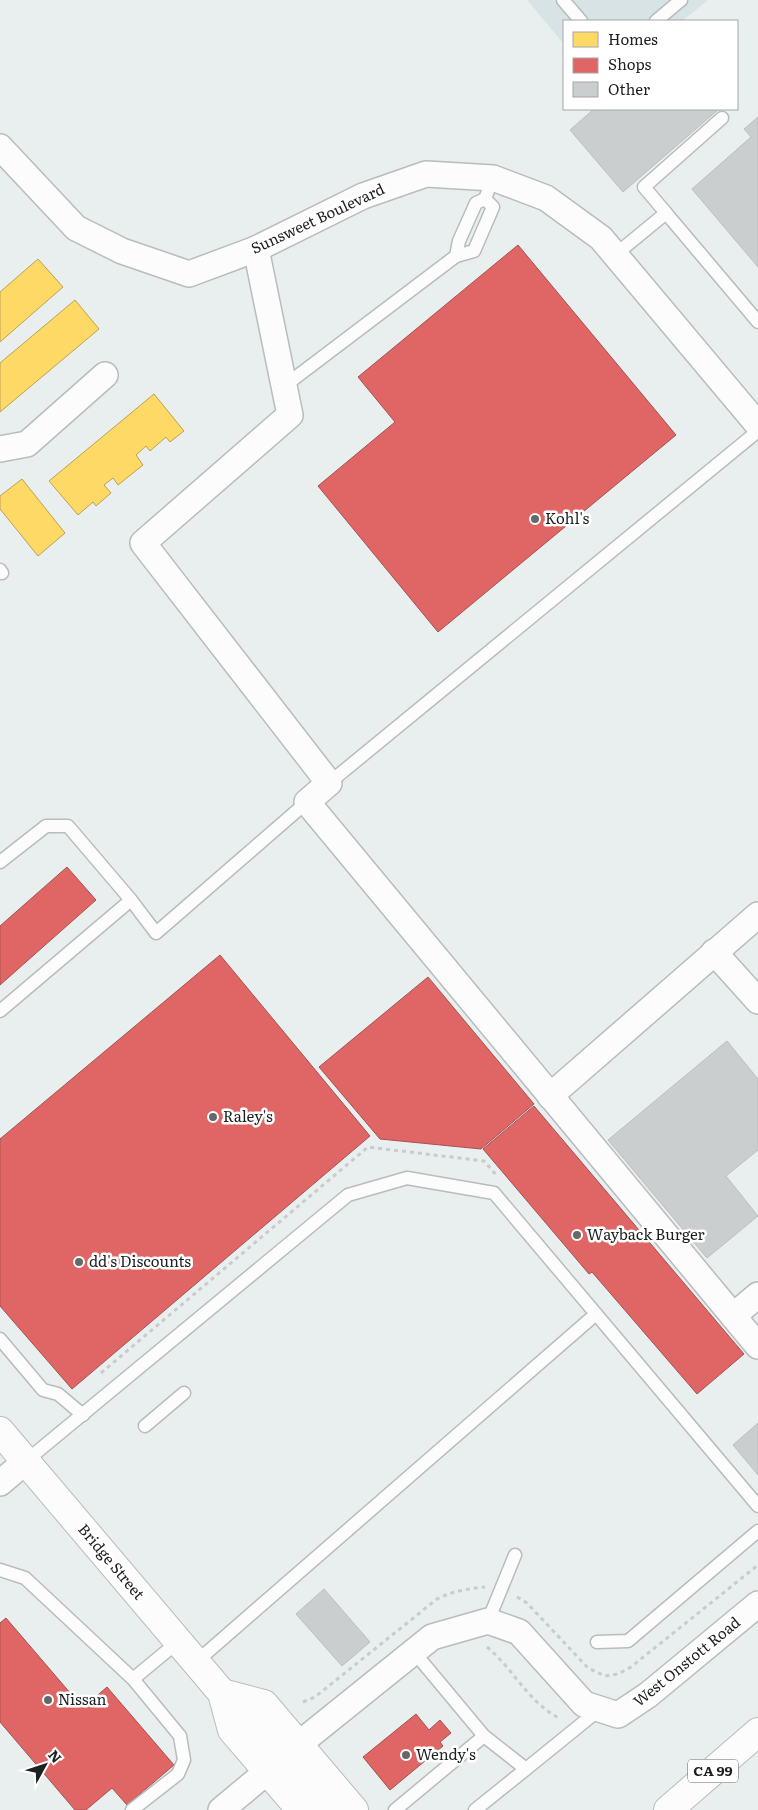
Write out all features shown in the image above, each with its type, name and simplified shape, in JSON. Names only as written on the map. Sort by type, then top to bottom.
[{"type":"main road","name":"Bridge Street","points":[[0,1431],[196,1662],[224,1700],[232,1730],[301,1810]]},
{"type":"main road","points":[[224,1700],[264,1704],[354,1810]]},
{"type":"main road","name":"CA 99","points":[[668,1810],[758,1732]]},
{"type":"main road","points":[[268,1771],[291,1771],[315,1793],[338,1810]]},
{"type":"street","name":"Sunsweet Boulevard","points":[[0,146],[76,228],[122,251],[189,274],[256,249],[363,196],[426,174],[489,189],[546,198],[601,238],[758,425]]},
{"type":"street","points":[[256,249],[290,415],[143,543],[328,783],[307,802],[758,1346]]},
{"type":"street","points":[[0,448],[27,444],[105,375]]},
{"type":"street","points":[[550,1096],[758,915]]},
{"type":"street","points":[[714,952],[758,1002]]},
{"type":"street","points":[[733,1316],[758,1295]]},
{"type":"street","points":[[0,1483],[26,1461]]},
{"type":"street","name":"West Onstott Road","points":[[486,1633],[519,1632],[584,1704],[618,1715],[648,1695],[758,1604]]},
{"type":"street","points":[[299,1744],[432,1637],[486,1633]]},
{"type":"street","points":[[221,1810],[268,1771]]},
{"type":"lane","points":[[563,0],[580,20]]},
{"type":"lane","points":[[657,20],[681,0]]},
{"type":"lane","points":[[722,118],[644,187],[758,322]]},
{"type":"lane","points":[[456,256],[459,241],[476,202],[489,189]]},
{"type":"lane","points":[[283,387],[456,256],[474,251],[493,207],[489,189]]},
{"type":"lane","points":[[615,255],[666,213]]},
{"type":"lane","points":[[328,783],[758,431]]},
{"type":"lane","points":[[0,862],[46,826],[68,826],[131,900],[156,933],[307,802]]},
{"type":"lane","points":[[0,1011],[131,900]]},
{"type":"lane","points":[[26,1461],[348,1195],[407,1178],[494,1193],[758,1506]]},
{"type":"lane","points":[[196,1662],[596,1314]]},
{"type":"lane","points":[[0,1339],[43,1390],[58,1394],[83,1415]]},
{"type":"lane","points":[[145,1426],[184,1393]]},
{"type":"lane","points":[[597,1642],[628,1642],[758,1531]]},
{"type":"lane","points":[[486,1633],[515,1555]]},
{"type":"lane","points":[[3,1575],[25,1578],[132,1679],[180,1736],[184,1760],[178,1774],[132,1810]]},
{"type":"lane","points":[[132,1679],[179,1641]]},
{"type":"lane","points":[[414,1652],[484,1736],[526,1769]]},
{"type":"lane","points":[[476,1810],[600,1710]]},
{"type":"lane","points":[[395,1810],[484,1736]]},
{"type":"path","points":[[98,1376],[368,1147],[484,1161],[503,1183]]},
{"type":"path","points":[[486,1633],[489,1648],[530,1694],[554,1716],[579,1726]]},
{"type":"shaded area","points":[[527,0],[708,0],[683,20],[563,20],[563,43]]},
{"type":"building: Homes","points":[[38,259],[63,287],[0,342],[0,292]]},
{"type":"building: Homes","points":[[75,300],[99,329],[0,412],[0,363]]},
{"type":"building: Homes","points":[[154,394],[184,431],[170,442],[166,437],[150,451],[146,446],[136,455],[143,465],[118,485],[113,478],[104,485],[111,493],[96,506],[93,502],[78,515],[49,481]]},
{"type":"building: Homes","points":[[22,479],[65,533],[38,556],[0,509],[0,496]]},
{"type":"building: Shops","points":[[518,245],[676,435],[438,632],[318,486],[395,422],[358,377]]},
{"type":"building: Shops","points":[[67,867],[96,900],[0,985],[0,926]]},
{"type":"building: Shops","points":[[220,955],[370,1136],[72,1389],[0,1306],[0,1139]]},
{"type":"building: Shops","points":[[428,977],[534,1104],[481,1149],[380,1139],[319,1067]]},
{"type":"building: Shops","points":[[534,1106],[744,1354],[697,1394],[592,1272],[589,1274],[483,1149]]},
{"type":"building: Shops","points":[[6,1618],[83,1708],[107,1687],[174,1765],[127,1805],[112,1788],[86,1810],[75,1810],[0,1722],[0,1623]]},
{"type":"building: Shops","points":[[416,1714],[429,1730],[440,1720],[451,1733],[440,1742],[443,1746],[390,1790],[363,1757]]},
{"type":"building: Other","points":[[593,110],[718,110],[623,192],[570,130]]},
{"type":"building: Other","points":[[758,117],[758,267],[692,189],[751,137],[744,129]]},
{"type":"building: Other","points":[[727,1041],[758,1079],[758,1150],[726,1176],[758,1216],[707,1258],[608,1140]]},
{"type":"building: Other","points":[[758,1423],[758,1475],[733,1445]]},
{"type":"building: Other","points":[[324,1589],[370,1642],[342,1666],[296,1614]]},
{"type":"place","name":"Kohl's","points":[[535,519]]},
{"type":"place","name":"Raley's","points":[[213,1117]]},
{"type":"place","name":"Wayback Burger","points":[[577,1235]]},
{"type":"place","name":"dd's Discounts","points":[[79,1262]]},
{"type":"place","name":"Nissan","points":[[48,1700]]},
{"type":"place","name":"Wendy's","points":[[406,1755]]}]
